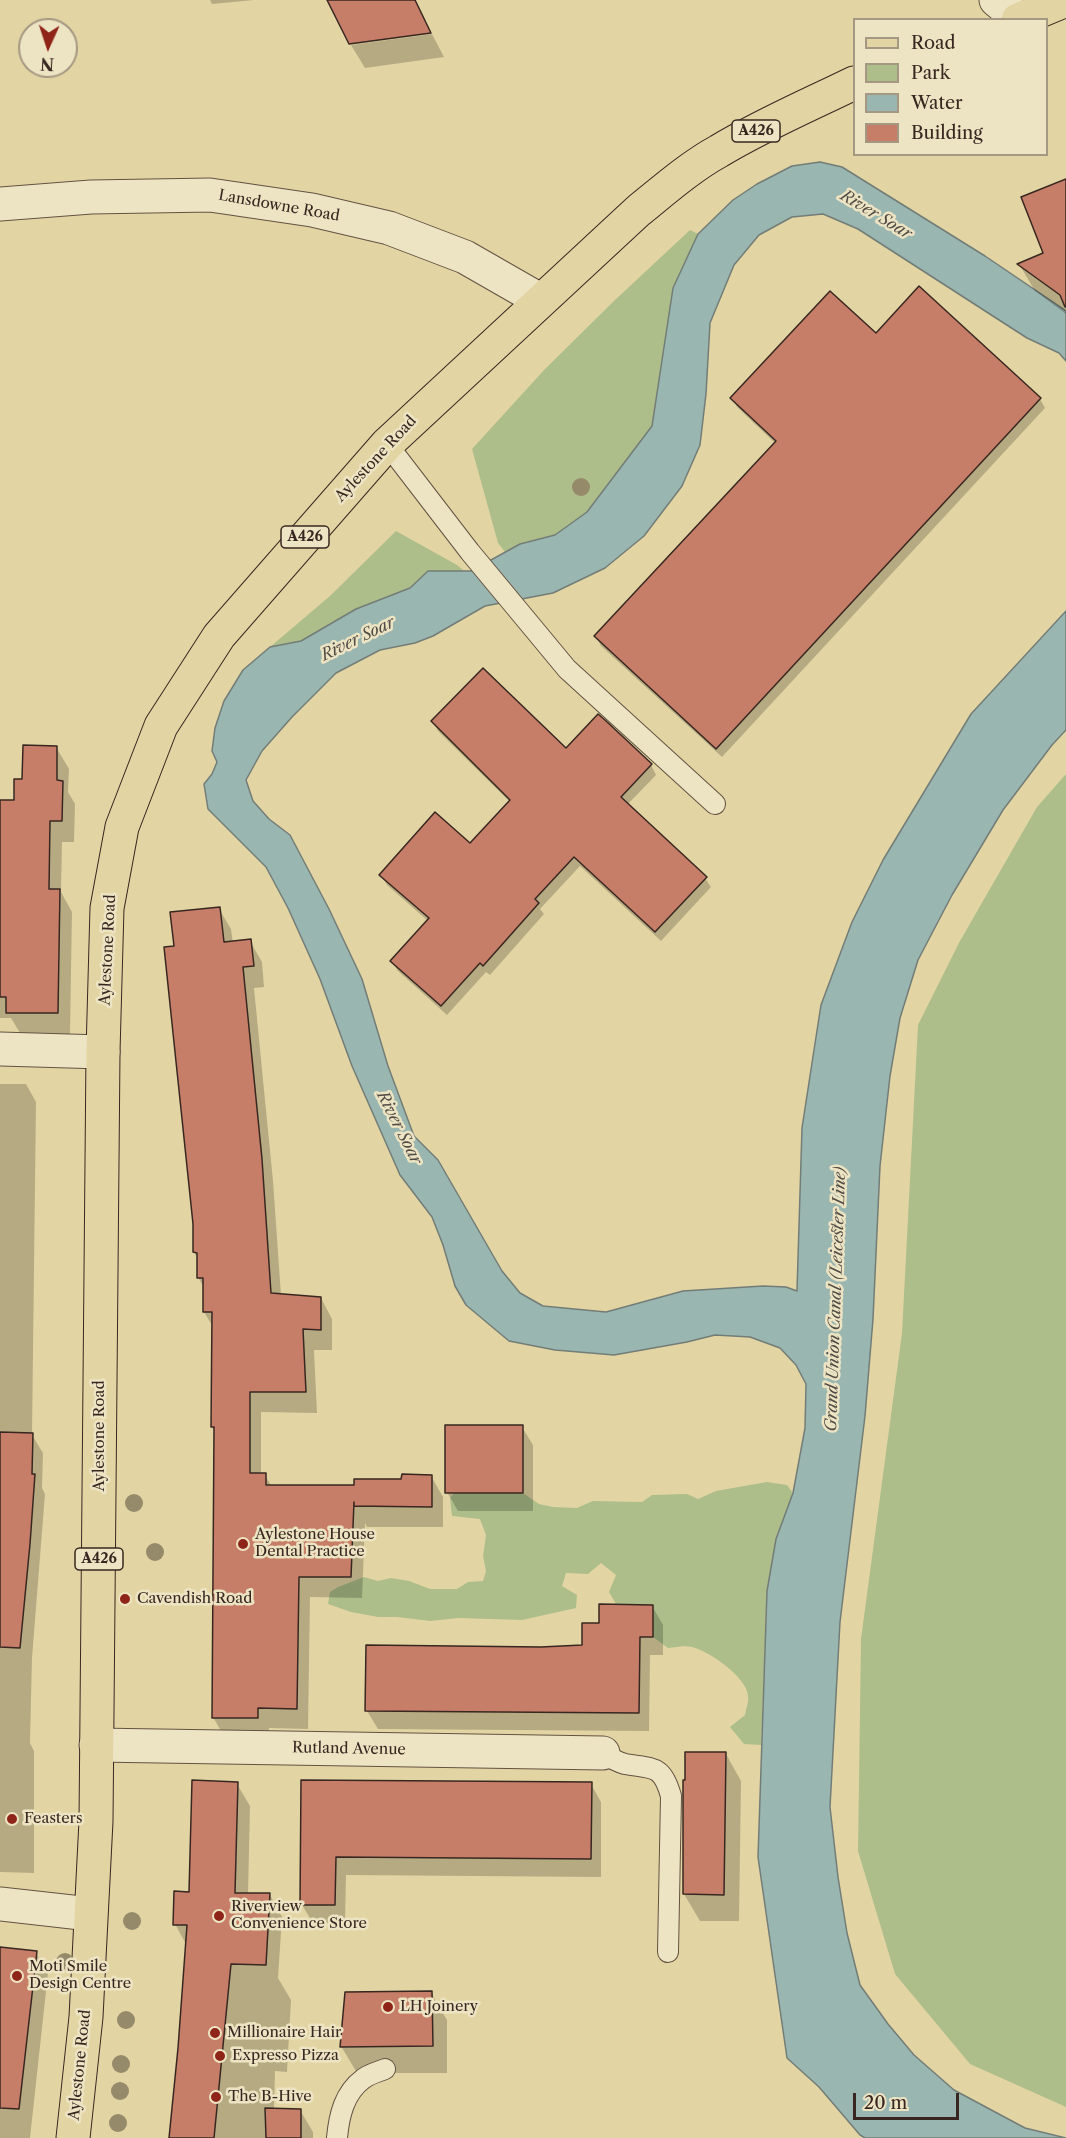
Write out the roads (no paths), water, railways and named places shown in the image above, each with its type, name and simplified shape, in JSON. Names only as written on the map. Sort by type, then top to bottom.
[{"type":"main road","points":[[1021,18],[1066,0]]},
{"type":"main road","name":"Aylestone Road","points":[[73,2138],[86,2017],[96,1821],[103,1052],[108,908],[122,827],[161,726],[219,636],[387,444],[638,211],[718,151],[853,84]]},
{"type":"street","points":[[996,0],[1018,18]]},
{"type":"street","points":[[1018,0],[1019,18]]},
{"type":"street","name":"Lansdowne Road","points":[[0,204],[91,197],[210,195],[312,210],[389,228],[465,257],[540,300]]},
{"type":"street","points":[[0,1049],[103,1052]]},
{"type":"street","name":"Rutland Avenue","points":[[96,1745],[603,1753]]},
{"type":"street","points":[[0,1904],[90,1914]]},
{"type":"lane","points":[[387,444],[470,552],[567,669],[716,804]]},
{"type":"lane","points":[[603,1753],[623,1764],[641,1765],[656,1770],[667,1779],[671,1796],[668,1952]]},
{"type":"lane","points":[[337,2138],[339,2119],[348,2096],[363,2078],[385,2069]]},
{"type":"water","points":[[820,162],[842,167],[985,256],[1066,311],[1066,361],[1059,353],[1027,338],[858,229],[823,214],[792,217],[759,235],[734,265],[710,323],[706,394],[700,445],[682,486],[644,536],[605,568],[553,593],[485,606],[433,636],[415,643],[380,650],[336,673],[262,751],[246,780],[253,801],[269,819],[290,835],[329,909],[362,979],[388,1066],[414,1136],[438,1160],[502,1271],[520,1293],[543,1306],[606,1312],[683,1291],[763,1286],[786,1287],[797,1291],[802,1128],[821,1005],[852,922],[883,860],[971,714],[1066,611],[1066,730],[1003,810],[952,895],[918,960],[900,1018],[890,1076],[880,1166],[873,1319],[865,1416],[840,1622],[830,1807],[847,1933],[860,1985],[914,2055],[954,2090],[1025,2128],[1066,2138],[865,2138],[819,2087],[787,2058],[758,1857],[767,1591],[776,1539],[793,1493],[805,1428],[806,1384],[796,1365],[780,1348],[750,1337],[715,1335],[614,1355],[555,1350],[509,1341],[466,1305],[455,1286],[432,1217],[400,1175],[352,1066],[320,979],[288,908],[266,867],[208,809],[204,784],[212,774],[217,762],[212,751],[215,728],[224,701],[243,670],[270,647],[301,641],[356,609],[410,588],[428,571],[471,571],[520,544],[555,535],[587,512],[652,426],[673,288],[698,234],[733,200],[757,184],[792,166]]},
{"type":"place","name":"Aylestone House Dental Practice","points":[[243,1544]]},
{"type":"place","name":"Cavendish Road","points":[[125,1599]]},
{"type":"place","name":"Feasters","points":[[12,1819]]},
{"type":"place","name":"Riverview Convenience Store","points":[[219,1916]]},
{"type":"place","name":"Moti Smile Design Centre","points":[[17,1976]]},
{"type":"place","name":"LH Joinery","points":[[388,2007]]},
{"type":"place","name":"Millionaire Hair","points":[[215,2033]]},
{"type":"place","name":"Expresso Pizza","points":[[220,2056]]},
{"type":"place","name":"The B-Hive","points":[[216,2097]]},
{"type":"water label","name":"River Soar","points":[[876,215]]},
{"type":"water label","name":"River Soar","points":[[358,639]]},
{"type":"water label","name":"River Soar","points":[[399,1128]]},
{"type":"water label","name":"Grand Union Canal (Leicester Line)","points":[[836,1299]]}]
